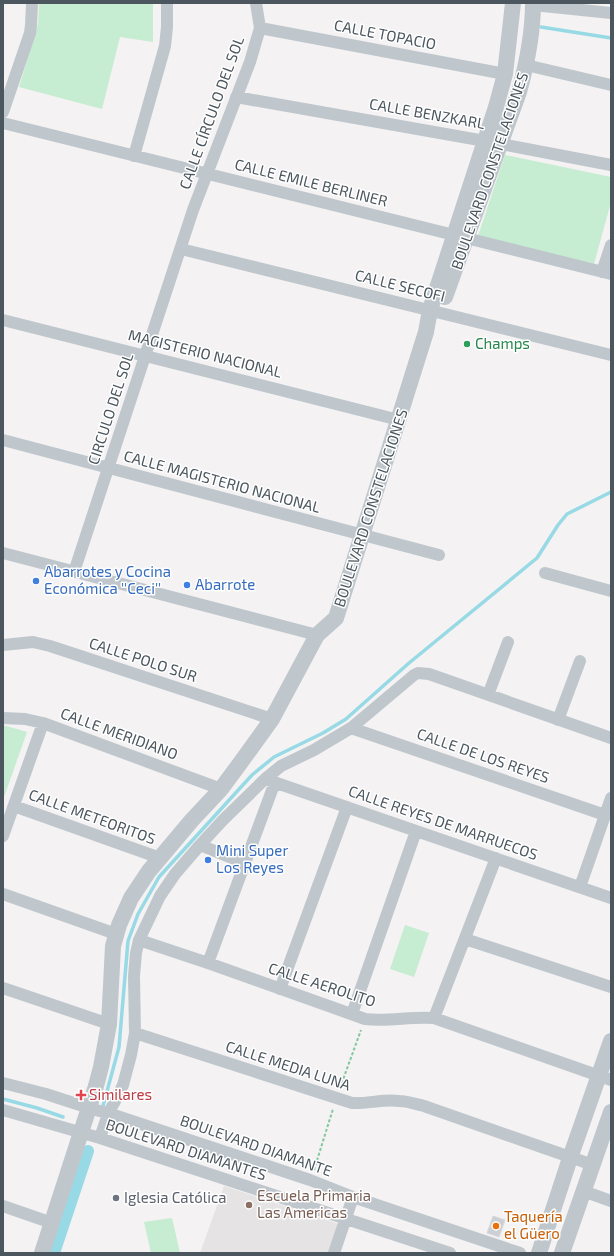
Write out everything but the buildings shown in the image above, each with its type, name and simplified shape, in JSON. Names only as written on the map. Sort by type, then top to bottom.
[{"type":"street","points":[[3,112],[30,33],[32,25],[32,3]]},
{"type":"street","points":[[134,156],[165,46],[167,3]]},
{"type":"street","name":"CALLE CÍRCULO DEL SOL","points":[[193,210],[250,62],[260,28],[256,3]]},
{"type":"street","name":"BOULEVARD CONSTELACIONES","points":[[493,142],[505,74],[513,3]]},
{"type":"street","points":[[533,4],[611,13]]},
{"type":"street","name":"BOULEVARD CONSTELACIONES","points":[[42,1253],[101,1067],[108,1024],[113,946],[116,934],[131,898],[149,871],[192,820],[221,789],[272,719],[317,635],[336,618],[426,332],[435,312],[493,142],[519,92],[531,36],[533,4]]},
{"type":"street","name":"CALLE TOPACIO","points":[[260,28],[505,74]]},
{"type":"street","points":[[510,34],[531,36]]},
{"type":"street","points":[[526,65],[611,84]]},
{"type":"street","name":"CALLE BENZKARL","points":[[236,97],[493,142],[611,165]]},
{"type":"street","name":"CALLE EMILE BERLINER","points":[[3,123],[607,273]]},
{"type":"street","name":"CIRCULO DEL SOL","points":[[74,572],[193,210]]},
{"type":"street","points":[[607,273],[611,245]]},
{"type":"street","name":"CALLE SECOFI","points":[[181,248],[611,355]]},
{"type":"street","name":"MAGISTERIO NACIONAL","points":[[3,320],[398,420]]},
{"type":"street","name":"CALLE MAGISTERIO NACIONAL","points":[[3,440],[439,555]]},
{"type":"street","points":[[3,553],[317,635]]},
{"type":"street","points":[[545,572],[611,591]]},
{"type":"street","name":"CALLE POLO SUR","points":[[3,645],[33,642],[50,646],[272,719]]},
{"type":"street","points":[[488,695],[508,642]]},
{"type":"street","points":[[558,720],[580,661]]},
{"type":"street","points":[[100,1138],[108,1114],[122,1085],[131,1056],[135,1033],[134,976],[136,953],[139,940],[160,896],[175,874],[223,820],[270,780],[281,766],[314,750],[351,728],[418,673],[429,674],[611,738]]},
{"type":"street","name":"CALLE MERIDIANO","points":[[3,718],[25,719],[43,723],[221,789]]},
{"type":"street","points":[[3,836],[43,723]]},
{"type":"street","name":"CALLE DE LOS REYES","points":[[351,728],[605,815]]},
{"type":"street","points":[[208,963],[244,863],[270,780]]},
{"type":"street","name":"CALLE REYES DE MARRUECOS","points":[[270,780],[611,898]]},
{"type":"street","points":[[580,887],[611,798]]},
{"type":"street","name":"CALLE METEORITOS","points":[[14,806],[160,858]]},
{"type":"street","points":[[280,989],[347,807]]},
{"type":"street","points":[[352,1014],[416,831]]},
{"type":"street","points":[[200,845],[244,863]]},
{"type":"street","points":[[434,1018],[496,858]]},
{"type":"street","points":[[3,894],[116,934]]},
{"type":"street","points":[[465,939],[611,987]]},
{"type":"street","name":"CALLE AEROLITO","points":[[139,940],[365,1019],[434,1018],[605,1078]]},
{"type":"street","points":[[3,988],[108,1024]]},
{"type":"street","name":"CALLE MEDIA LUNA","points":[[135,1033],[352,1104],[400,1101],[424,1106],[593,1165]]},
{"type":"street","points":[[540,1253],[570,1158],[605,1078],[611,1041]]},
{"type":"street","name":"BOULEVARD DIAMANTE","points":[[3,1083],[46,1094],[117,1116],[310,1180],[353,1197],[520,1253]]},
{"type":"street","name":"BOULEVARD DIAMANTES","points":[[3,1110],[100,1138],[346,1219],[426,1249],[450,1253]]},
{"type":"street","points":[[562,1253],[611,1112]]},
{"type":"street","points":[[583,1192],[611,1201]]},
{"type":"street","points":[[334,1253],[353,1197]]},
{"type":"street","points":[[3,1206],[52,1223]]},
{"type":"shaded area","name":"Escuela Primaria Las Americas","points":[[224,1186],[339,1224],[329,1253],[200,1253]]},
{"type":"green space","points":[[39,3],[153,3],[153,42],[120,37],[102,109],[19,87],[38,24]]},
{"type":"green space","points":[[505,155],[611,177],[611,202],[594,264],[478,236]]},
{"type":"green space","points":[[3,725],[27,732],[3,800]]},
{"type":"green space","points":[[405,925],[429,933],[414,977],[390,969]]},
{"type":"green space","points":[[172,1218],[180,1253],[151,1253],[144,1222]]},
{"type":"waterway","points":[[541,27],[611,38]]},
{"type":"waterway","points":[[103,1106],[119,1047],[128,941],[138,914],[159,877],[252,775],[274,757],[323,733],[346,719],[409,663],[537,558],[558,525],[567,514],[611,492]]},
{"type":"waterway","points":[[3,1099],[63,1117]]},
{"type":"waterway","points":[[54,1253],[88,1151]]},
{"type":"place","name":"Champs","points":[[467,344]]},
{"type":"place","name":"Abarrotes y Cocina Económica ''Ceci''","points":[[36,581]]},
{"type":"place","name":"Abarrote","points":[[187,585]]},
{"type":"place","name":"Mini Super Los Reyes","points":[[208,860]]},
{"type":"place","name":"Similares","points":[[81,1095]]},
{"type":"place","name":"Iglesia Católica","points":[[116,1198]]},
{"type":"place","name":"Escuela Primaria Las Americas","points":[[249,1205]]},
{"type":"place","name":"Taquería el Güero","points":[[496,1226]]}]
